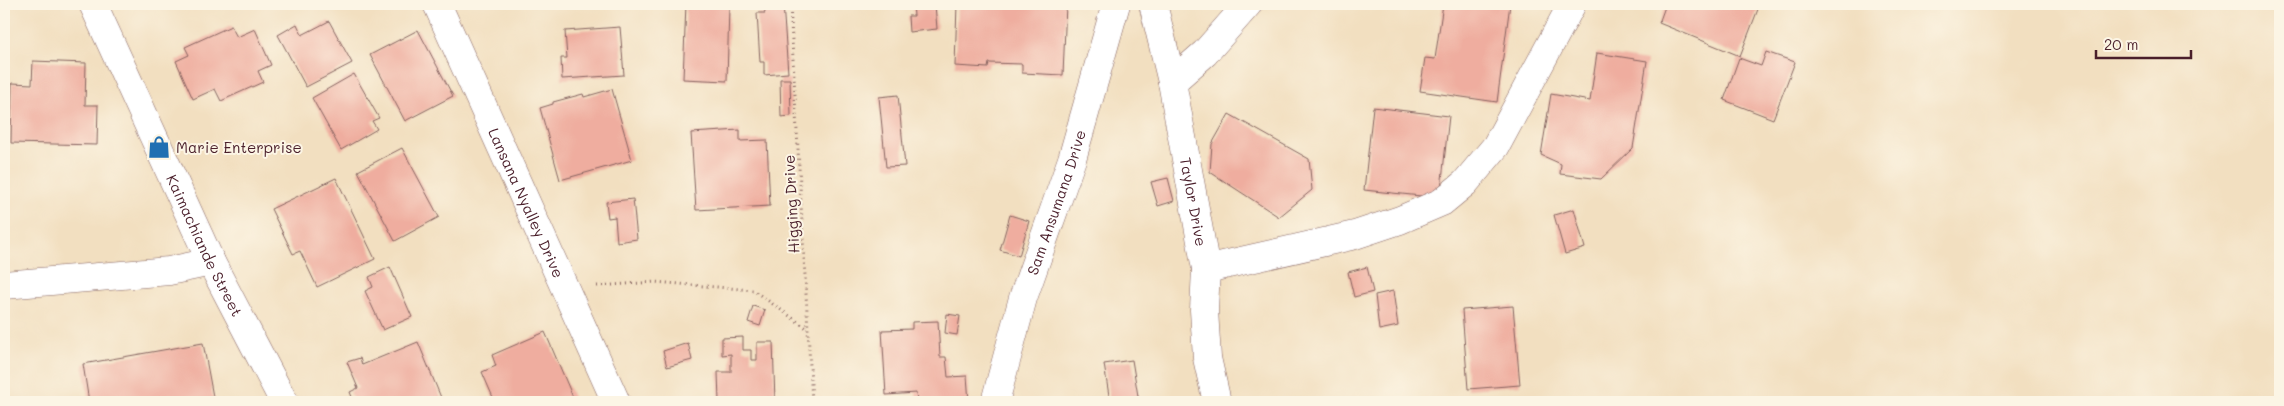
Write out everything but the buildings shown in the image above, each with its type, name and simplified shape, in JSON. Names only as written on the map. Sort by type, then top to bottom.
[{"type":"street","name":"Kaimachiande Street","points":[[93,4],[211,262],[284,402]]},
{"type":"street","name":"Lansana Nyalley Drive","points":[[437,4],[616,402]]},
{"type":"street","name":"Sam Ansumana Drive","points":[[995,402],[1023,298],[1072,159],[1116,4]]},
{"type":"street","name":"Taylor Drive","points":[[1153,4],[1172,82],[1206,269],[1204,310],[1207,358],[1217,402]]},
{"type":"street","points":[[1172,82],[1205,53],[1248,4]]},
{"type":"street","points":[[1206,269],[1355,235],[1400,220],[1442,202],[1465,182],[1496,146],[1572,4]]},
{"type":"street","points":[[4,285],[169,271],[211,262]]},
{"type":"path","name":"Higging Drive","points":[[790,4],[812,402]]},
{"type":"path","points":[[565,288],[655,282],[753,290],[809,329]]},
{"type":"place","name":"Marie Enterprise","points":[[159,147]]}]
